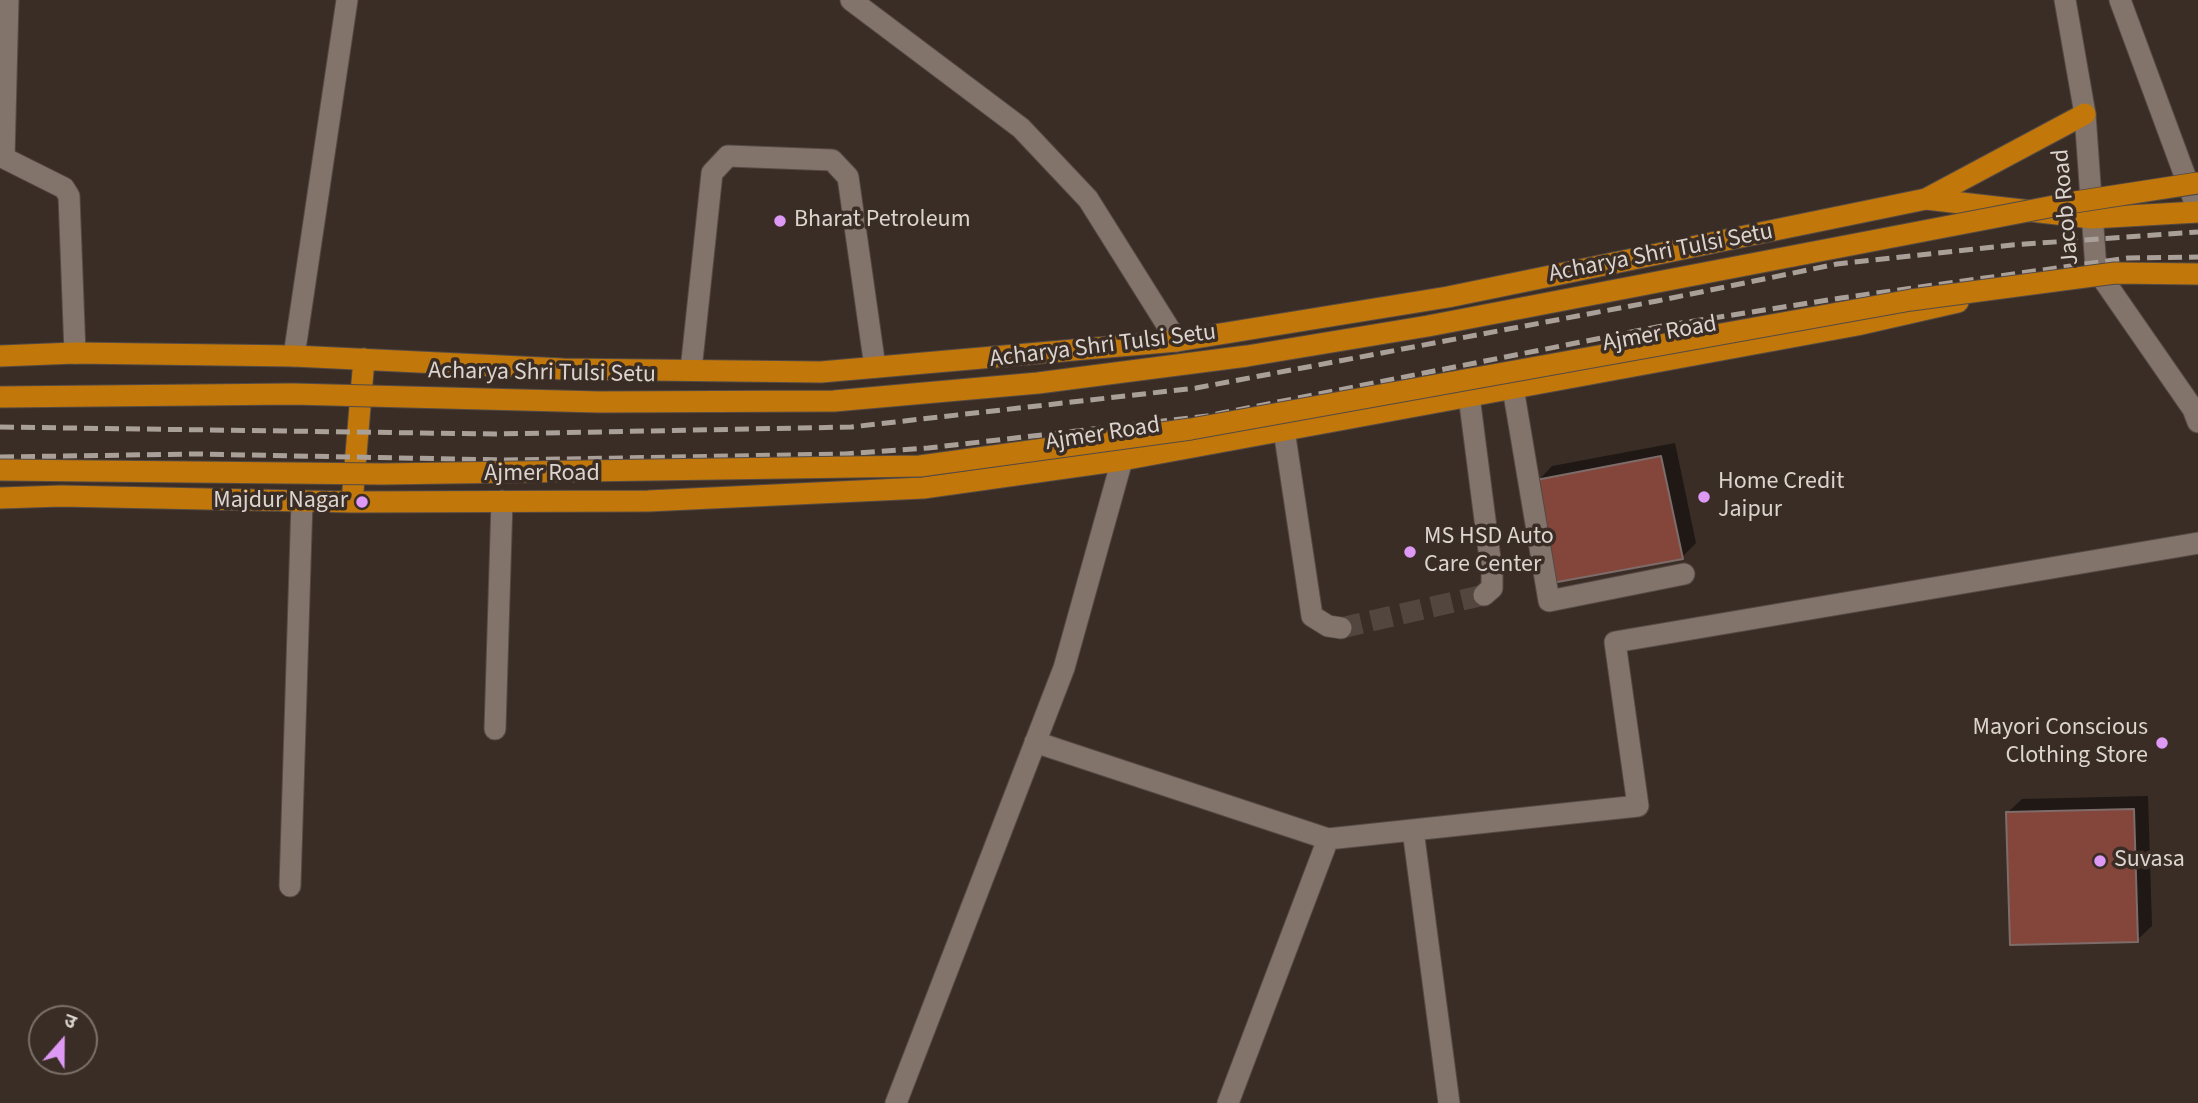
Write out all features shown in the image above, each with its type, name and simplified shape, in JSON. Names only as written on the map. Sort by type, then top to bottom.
[{"type":"highway","points":[[0,356],[75,353],[294,356],[563,369],[821,372],[1177,341],[1448,297],[1926,198],[2085,114]]},
{"type":"highway","name":"Acharya Shri Tulsi Setu","points":[[0,397],[293,394],[599,402],[834,401],[1038,383],[1247,356],[1428,326],[2048,207],[2198,183]]},
{"type":"highway","points":[[1926,198],[2092,218],[2198,212]]},
{"type":"highway","name":"Ajmer Road","points":[[0,498],[61,496],[352,502],[648,501],[923,488],[1122,460],[1857,325],[2096,270],[2198,265]]},
{"type":"highway","points":[[0,470],[383,474],[920,466],[1204,427],[1911,300],[2115,273],[2198,275]]},
{"type":"highway","points":[[352,502],[363,359]]},
{"type":"street","points":[[8,0],[4,158],[64,188],[69,196],[75,353]]},
{"type":"street","points":[[294,356],[347,0]]},
{"type":"street","points":[[851,0],[1021,128],[1088,199],[1177,341]]},
{"type":"street","name":"Jacob Road","points":[[2065,0],[2085,114],[2096,270],[2193,409],[2198,422]]},
{"type":"street","points":[[2120,0],[2198,212]]},
{"type":"street","points":[[691,370],[712,173],[728,156],[832,160],[848,177],[875,367]]},
{"type":"street","points":[[1514,388],[1549,601],[1684,574]]},
{"type":"street","points":[[1469,396],[1492,574],[1492,588],[1484,595]]},
{"type":"street","points":[[1284,430],[1311,616],[1328,626],[1341,628]]},
{"type":"street","points":[[895,1103],[1064,668],[1122,460]]},
{"type":"street","points":[[290,886],[302,501]]},
{"type":"street","points":[[495,729],[502,501]]},
{"type":"street","points":[[1035,742],[1328,839],[1638,806],[1615,642],[2198,543]]},
{"type":"street","points":[[1413,830],[1449,1103]]},
{"type":"street","points":[[1228,1103],[1328,839]]},
{"type":"building","points":[[1661,456],[1683,559],[1552,583],[1536,480]]},
{"type":"building","points":[[2134,809],[2138,942],[2010,945],[2006,812]]},
{"type":"tunnel","points":[[1341,628],[1484,595]]},
{"type":"railway","points":[[0,427],[495,434],[851,427],[1196,388],[1657,301],[1837,264],[2012,245],[2198,232]]},
{"type":"railway","points":[[0,457],[197,454],[505,460],[845,454],[928,448],[1207,416],[1662,326],[1841,298],[2128,258],[2198,257]]},
{"type":"place","name":"Bharat Petroleum","points":[[780,221]]},
{"type":"place","name":"Home Credit Jaipur","points":[[1704,497]]},
{"type":"place","name":"Majdur Nagar","points":[[362,502]]},
{"type":"place","name":"MS HSD Auto Care Center","points":[[1410,552]]},
{"type":"place","name":"Mayori Conscious Clothing Store","points":[[2162,743]]},
{"type":"place","name":"Suvasa","points":[[2100,861]]}]
